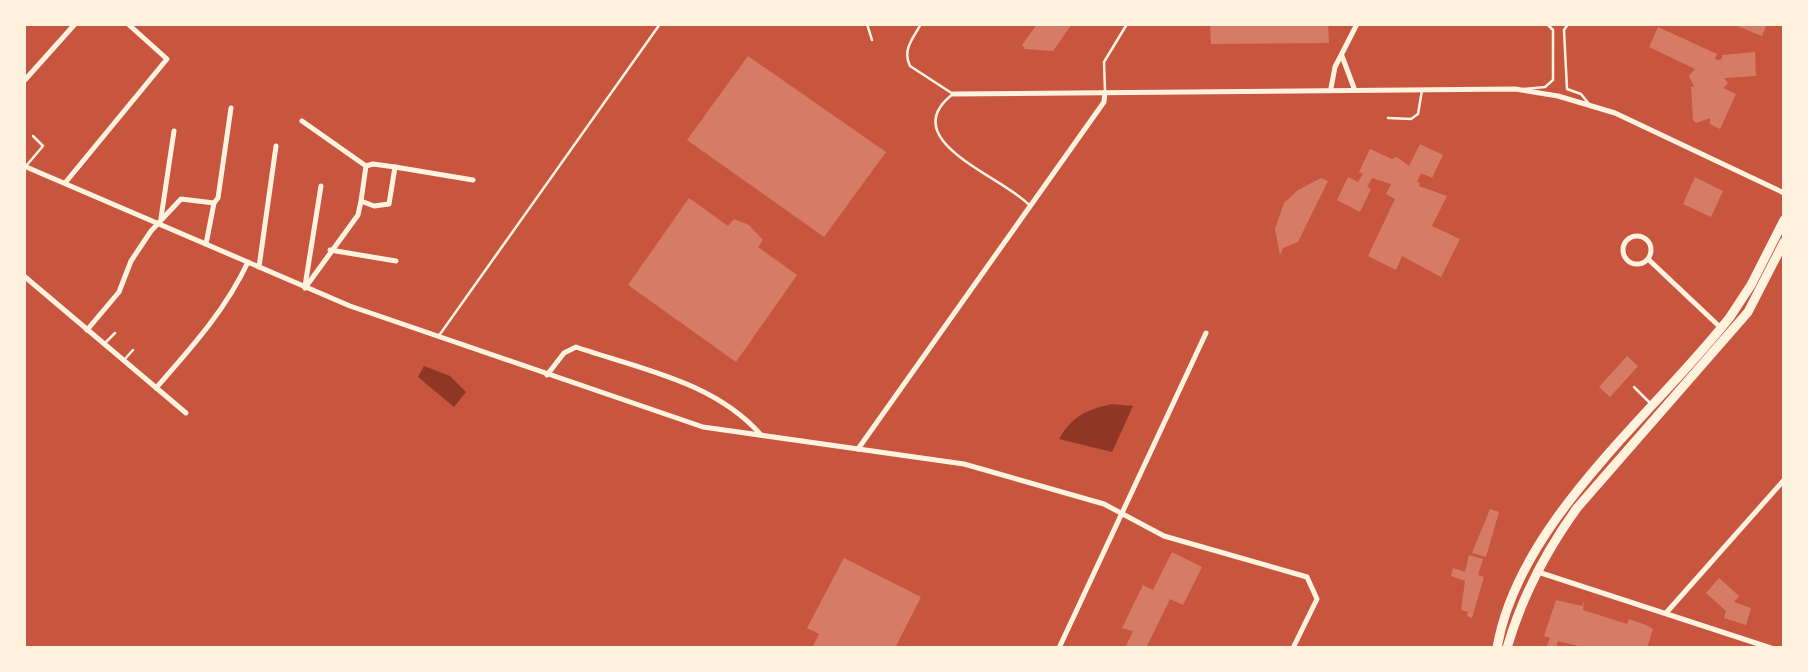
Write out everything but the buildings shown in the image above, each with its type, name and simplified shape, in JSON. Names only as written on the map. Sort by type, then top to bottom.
[{"type":"main road","points":[[1497,648],[1507,610],[1534,552],[1570,501],[1721,328],[1751,285],[1783,220]]},
{"type":"main road","points":[[1507,648],[1523,600],[1537,571],[1577,508],[1748,312],[1783,242]]},
{"type":"street","points":[[24,81],[75,24]]},
{"type":"street","points":[[65,183],[167,59],[128,24]]},
{"type":"street","points":[[1331,88],[1335,67],[1357,24]]},
{"type":"street","points":[[1342,56],[1354,88]]},
{"type":"street","points":[[953,94],[1331,88],[1520,90],[1589,104],[1615,113],[1783,193]]},
{"type":"street","points":[[858,449],[1104,102],[1105,92]]},
{"type":"street","points":[[206,244],[214,203],[218,198],[231,108]]},
{"type":"street","points":[[302,121],[366,166]]},
{"type":"street","points":[[159,220],[174,131]]},
{"type":"street","points":[[258,267],[276,146]]},
{"type":"street","points":[[366,166],[373,164],[473,180]]},
{"type":"street","points":[[25,166],[159,220],[305,288],[438,337],[703,427],[964,464],[1121,511],[1164,536],[1307,577],[1317,599],[1293,648]]},
{"type":"street","points":[[305,288],[358,215],[366,166]]},
{"type":"street","points":[[361,201],[374,206],[389,204],[395,167]]},
{"type":"street","points":[[305,288],[320,186]]},
{"type":"street","points":[[87,330],[119,292],[131,261],[159,220],[181,200],[214,203]]},
{"type":"street","points":[[1635,237],[1645,239],[1651,248],[1648,259],[1640,264],[1627,260],[1623,253],[1626,242],[1635,237]]},
{"type":"street","points":[[330,250],[396,261]]},
{"type":"street","points":[[1648,259],[1721,328]]},
{"type":"street","points":[[156,388],[212,324],[234,291],[248,262]]},
{"type":"street","points":[[24,276],[186,414]]},
{"type":"street","points":[[1059,648],[1206,333]]},
{"type":"street","points":[[547,375],[564,353],[576,347],[707,391],[747,418],[762,436]]},
{"type":"street","points":[[1666,613],[1783,480]]},
{"type":"street","points":[[1537,571],[1771,648]]},
{"type":"lane","points":[[438,337],[660,24]]},
{"type":"lane","points":[[867,24],[872,40]]},
{"type":"lane","points":[[921,24],[910,43],[907,60],[910,66],[953,94],[939,110],[936,124],[946,147],[1030,206]]},
{"type":"lane","points":[[1105,92],[1104,62],[1127,24]]},
{"type":"lane","points":[[1520,90],[1545,87],[1553,80],[1553,30],[1547,24]]},
{"type":"lane","points":[[1568,24],[1564,30],[1567,89],[1581,94],[1589,104]]},
{"type":"lane","points":[[1388,118],[1411,119],[1418,114],[1422,88]]},
{"type":"lane","points":[[25,166],[43,146],[33,136]]},
{"type":"lane","points":[[104,344],[115,334]]},
{"type":"lane","points":[[124,360],[133,350]]},
{"type":"lane","points":[[1634,387],[1653,406]]},
{"type":"shaded area","points":[[424,366],[450,376],[466,392],[454,407],[418,377]]},
{"type":"shaded area","points":[[1112,404],[1133,406],[1112,452],[1059,439],[1081,415]]}]
